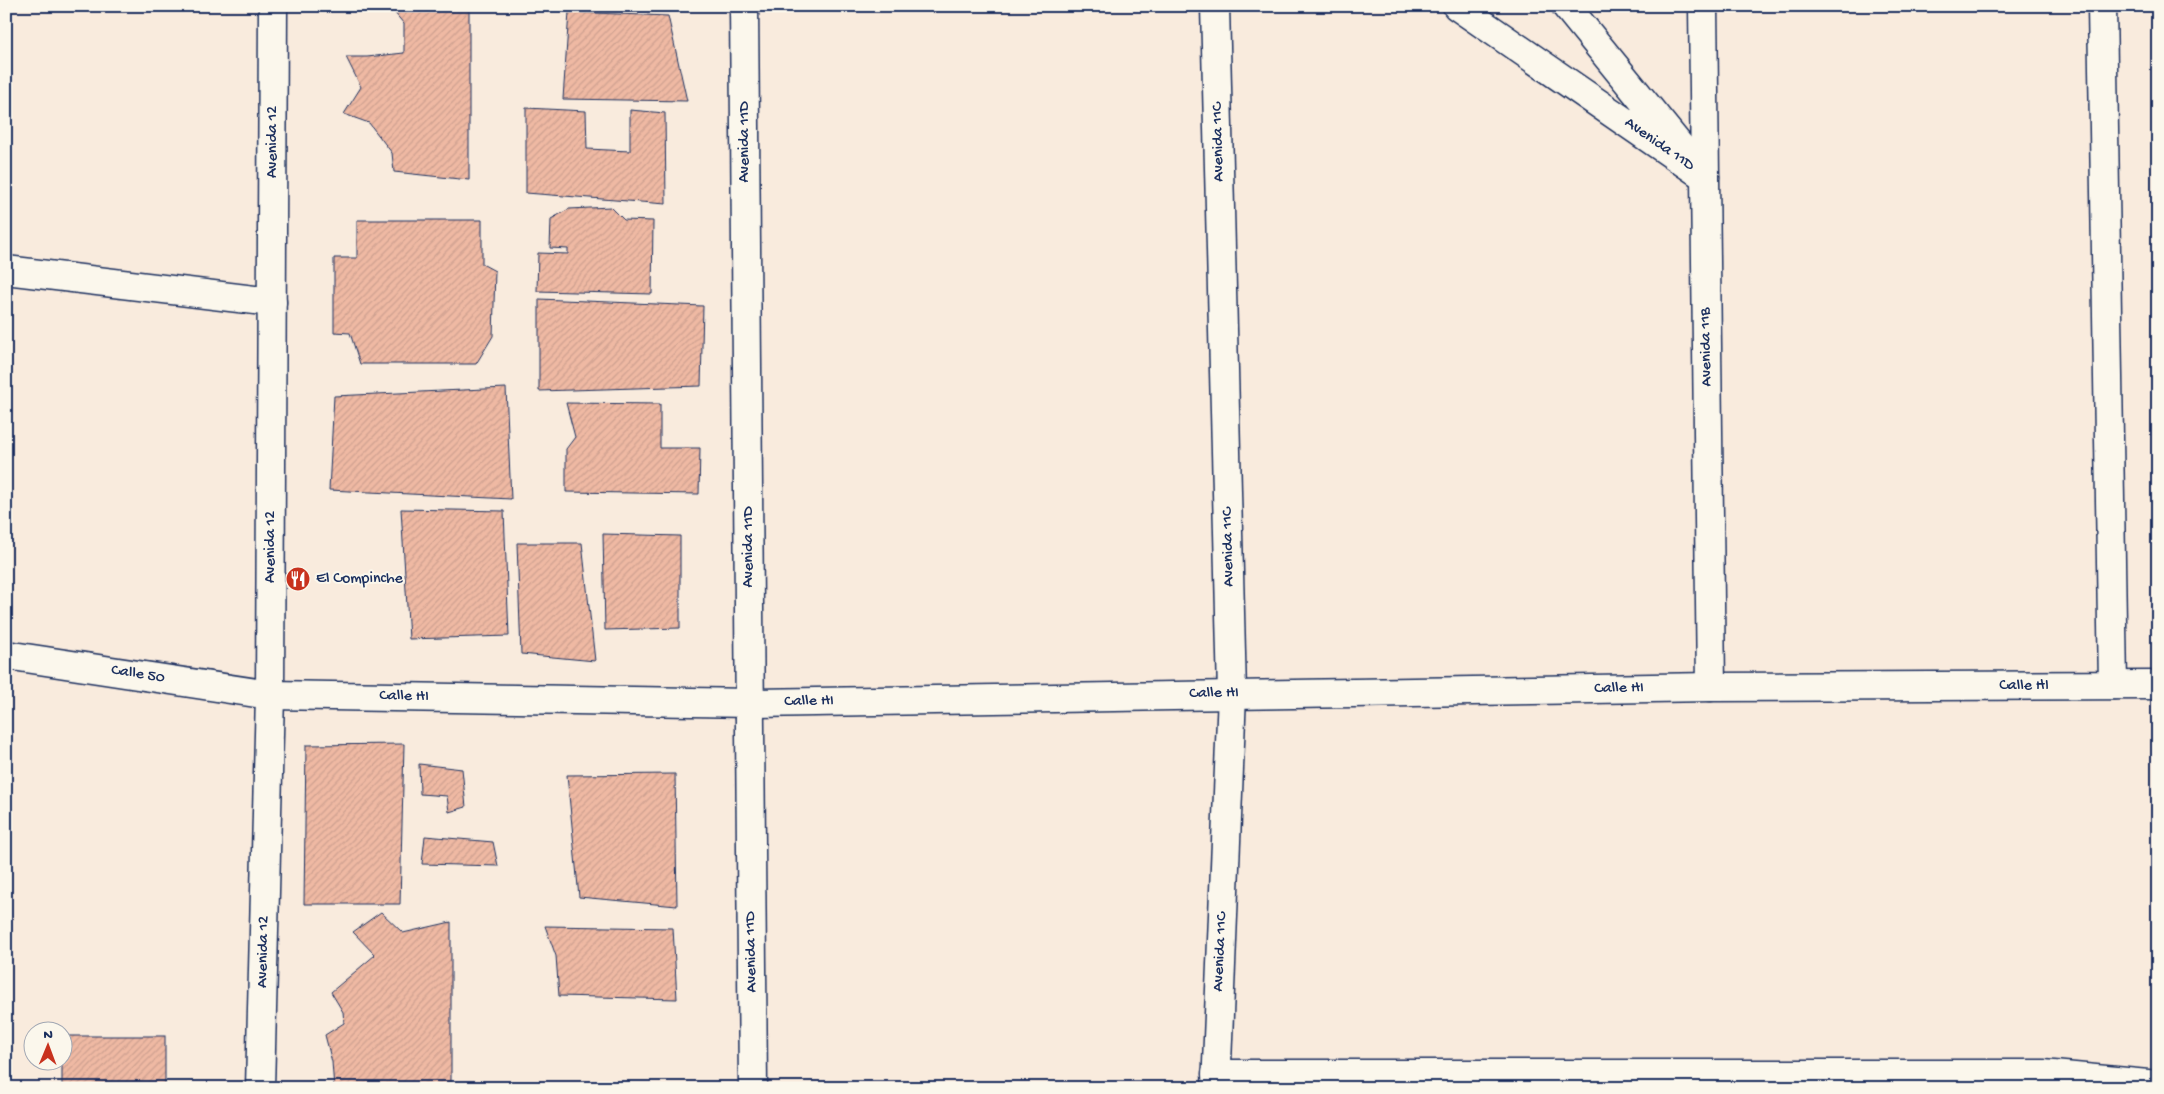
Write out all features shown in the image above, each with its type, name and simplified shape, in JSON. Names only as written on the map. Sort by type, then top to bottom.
[{"type":"street","name":"Avenida 12","points":[[260,1088],[270,695],[273,6]]},
{"type":"street","name":"Avenida 11D","points":[[744,6],[753,1088]]},
{"type":"street","name":"Avenida 11C","points":[[1215,6],[1232,694],[1216,1081]]},
{"type":"street","name":"Avenida 11D","points":[[1458,6],[1705,177]]},
{"type":"street","name":"Avenida 11D","points":[[1566,6],[1705,177]]},
{"type":"street","name":"Avenida 11B","points":[[1703,6],[1711,687]]},
{"type":"street","points":[[2102,6],[2113,685]]},
{"type":"street","points":[[6,270],[272,302]]},
{"type":"street","name":"Calle 50","points":[[6,655],[270,695]]},
{"type":"street","name":"Calle HI","points":[[270,695],[750,703],[1711,687],[2158,685]]},
{"type":"street","points":[[1216,1081],[1993,1073],[2042,1074],[2158,1085]]},
{"type":"building","points":[[389,6],[469,6],[469,180],[394,172],[392,153],[369,123],[344,114],[361,87],[346,57],[404,53],[404,24]]},
{"type":"building","points":[[569,12],[668,16],[687,101],[563,99]]},
{"type":"building","points":[[526,108],[586,111],[587,149],[630,151],[630,110],[665,113],[666,204],[526,193]]},
{"type":"building","points":[[611,207],[624,220],[653,221],[652,294],[537,291],[538,253],[568,254],[568,249],[550,248],[551,219],[569,209]]},
{"type":"building","points":[[357,220],[482,220],[482,264],[495,271],[493,336],[476,364],[360,364],[350,333],[334,332],[334,258],[357,258]]},
{"type":"building","points":[[539,299],[703,306],[701,386],[539,391]]},
{"type":"building","points":[[506,388],[511,499],[329,490],[334,396]]},
{"type":"building","points":[[566,403],[660,404],[660,448],[700,448],[699,494],[566,492],[566,449],[575,437]]},
{"type":"building","points":[[401,509],[504,511],[509,636],[409,639]]},
{"type":"building","points":[[603,534],[680,536],[680,628],[605,630]]},
{"type":"building","points":[[517,543],[582,543],[595,661],[521,654]]},
{"type":"building","points":[[404,744],[400,904],[304,904],[306,745]]},
{"type":"building","points":[[419,764],[462,769],[466,807],[449,812],[447,796],[420,794]]},
{"type":"building","points":[[675,774],[677,906],[579,897],[567,775]]},
{"type":"building","points":[[425,836],[493,842],[498,866],[422,864]]},
{"type":"building","points":[[381,912],[403,933],[451,922],[451,1088],[334,1088],[332,1062],[325,1035],[344,1023],[343,1012],[331,992],[375,955],[353,932]]},
{"type":"building","points":[[545,926],[673,928],[677,999],[559,996],[556,956]]},
{"type":"building","points":[[72,1036],[165,1036],[165,1088],[62,1088],[62,1072],[72,1072]]},
{"type":"place","name":"El Compinche","points":[[298,579]]}]
